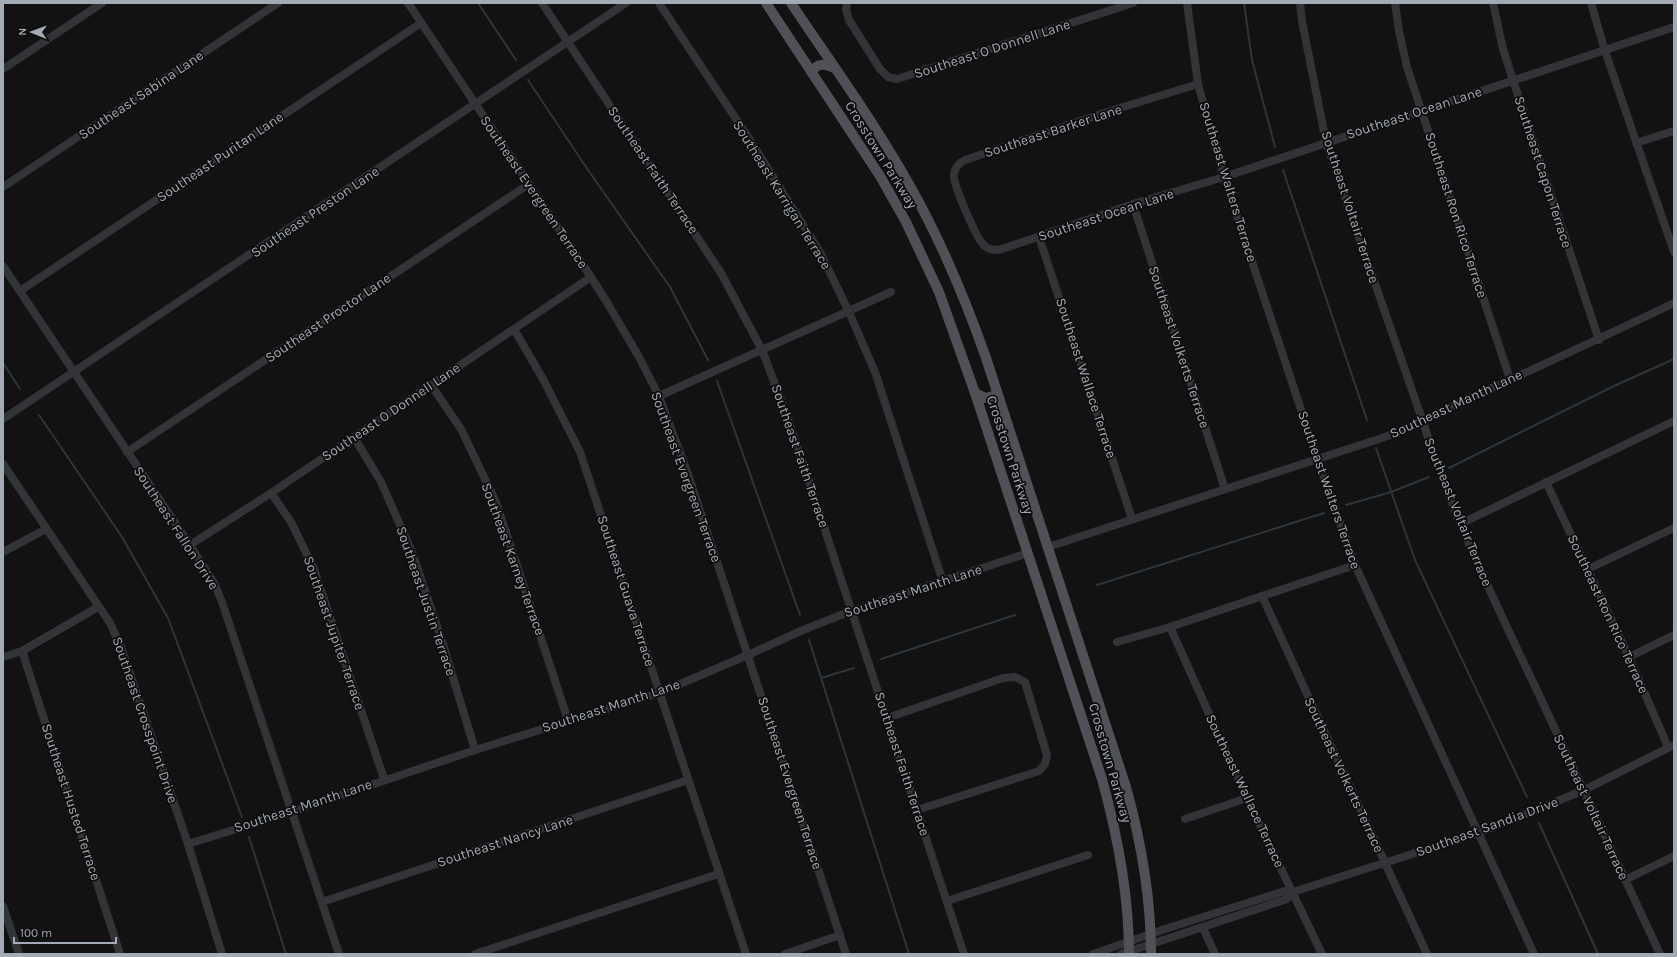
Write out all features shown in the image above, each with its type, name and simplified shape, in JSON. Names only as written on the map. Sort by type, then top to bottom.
[{"type":"main road","name":"Crosstown Parkway","points":[[766,3],[873,166],[906,222],[939,292],[975,393],[1097,764],[1109,805],[1124,877],[1129,941],[1126,953]]},
{"type":"main road","name":"Crosstown Parkway","points":[[791,3],[899,166],[931,225],[965,300],[1120,766],[1131,805],[1144,869],[1151,949]]},
{"type":"main road","points":[[812,72],[819,65],[824,64],[834,68]]},
{"type":"main road","points":[[975,393],[985,398],[994,396],[997,393]]},
{"type":"street","points":[[3,69],[102,3]]},
{"type":"street","name":"Southeast Sabina Lane","points":[[3,187],[278,3]]},
{"type":"street","name":"Southeast Evergreen Terrace","points":[[408,3],[591,277],[639,357],[659,396],[688,474],[846,954]]},
{"type":"street","name":"Southeast Faith Terrace","points":[[542,3],[722,273],[762,350],[782,400],[964,954]]},
{"type":"street","name":"Southeast Preston Lane","points":[[3,419],[626,3]]},
{"type":"street","name":"Southeast Karrigan Terrace","points":[[659,3],[752,144],[820,252],[849,312],[875,372],[943,582]]},
{"type":"street","name":"Southeast O Donnell Lane","points":[[847,3],[847,14],[865,45],[884,74],[893,79],[902,79],[1133,3]]},
{"type":"street","name":"Southeast Walters Terrace","points":[[1187,3],[1198,84],[1224,177],[1354,565],[1534,954]]},
{"type":"street","name":"Southeast Voltair Terrace","points":[[1300,3],[1326,142],[1437,466],[1460,524],[1491,593],[1660,954]]},
{"type":"street","name":"Southeast Ron Rico Terrace","points":[[1395,3],[1399,31],[1408,68],[1510,379]]},
{"type":"street","name":"Southeast Capon Terrace","points":[[1493,3],[1503,49],[1599,340]]},
{"type":"street","points":[[1591,3],[1605,51],[1674,252]]},
{"type":"street","name":"Southeast Puritan Lane","points":[[20,291],[421,23]]},
{"type":"street","name":"Southeast Ocean Lane","points":[[967,212],[982,244],[992,250],[1002,249],[1133,204],[1224,177],[1674,27]]},
{"type":"street","name":"Southeast Barker Lane","points":[[967,212],[954,179],[956,167],[965,160],[1104,113],[1198,84]]},
{"type":"street","points":[[1636,143],[1674,131]]},
{"type":"street","name":"Southeast Proctor Lane","points":[[127,452],[529,184]]},
{"type":"street","name":"Southeast Volkerts Terrace","points":[[1133,204],[1225,489]]},
{"type":"street","name":"Southeast Wallace Terrace","points":[[1039,237],[1132,519]]},
{"type":"street","name":"Southeast Fallon Drive","points":[[3,266],[214,583],[241,656],[291,812],[339,954]]},
{"type":"street","name":"Southeast O Donnell Lane","points":[[190,545],[271,493],[591,277]]},
{"type":"street","points":[[659,396],[891,292]]},
{"type":"street","name":"Southeast Manth Lane","points":[[1048,547],[1382,438],[1423,422],[1510,379],[1599,340],[1674,303]]},
{"type":"street","name":"Southeast Guava Terrace","points":[[514,329],[544,381],[580,452],[718,874],[746,954]]},
{"type":"street","name":"Southeast Karney Terrace","points":[[431,385],[461,429],[496,502],[568,720]]},
{"type":"street","points":[[1460,524],[1674,421]]},
{"type":"street","name":"Southeast Justin Terrace","points":[[354,437],[381,482],[412,552],[475,750]]},
{"type":"street","name":"Southeast Crosspoint Drive","points":[[3,464],[110,623],[121,647],[188,844],[222,954]]},
{"type":"street","name":"Southeast Ron Rico Terrace","points":[[1546,482],[1671,746]]},
{"type":"street","name":"Southeast Jupiter Terrace","points":[[271,493],[291,522],[314,569],[384,779]]},
{"type":"street","points":[[1588,569],[1674,528]]},
{"type":"street","points":[[3,552],[46,529]]},
{"type":"street","name":"Southeast Manth Lane","points":[[188,844],[291,812],[384,779],[568,720],[660,693],[803,630],[851,611],[1028,554]]},
{"type":"street","points":[[1117,642],[1170,627],[1354,565]]},
{"type":"street","name":"Southeast Volkerts Terrace","points":[[1262,596],[1427,954]]},
{"type":"street","points":[[3,657],[22,651],[98,607]]},
{"type":"street","name":"Southeast Wallace Terrace","points":[[1170,627],[1247,798],[1294,892],[1322,954]]},
{"type":"street","points":[[1629,656],[1674,635]]},
{"type":"street","name":"Southeast Husted Terrace","points":[[22,651],[120,954]]},
{"type":"street","points":[[887,718],[1003,678],[1015,677],[1025,682],[1047,755],[1039,772],[917,810]]},
{"type":"street","name":"Southeast Sandia Drive","points":[[1093,954],[1150,934],[1285,891],[1294,892],[1478,833],[1584,790],[1671,746]]},
{"type":"street","name":"Southeast Nancy Lane","points":[[322,902],[688,780]]},
{"type":"street","points":[[1185,819],[1247,798]]},
{"type":"street","points":[[947,901],[1088,855]]},
{"type":"street","points":[[1625,880],[1674,856]]},
{"type":"street","points":[[475,954],[718,874]]},
{"type":"street","name":"Southeast Sandia Drive","points":[[1126,953],[1151,949],[1202,928],[1287,899],[1294,892]]},
{"type":"street","points":[[3,906],[19,954]]},
{"type":"street","points":[[1202,928],[1215,954]]},
{"type":"street","points":[[785,954],[840,935]]},
{"type":"waterway","points":[[478,3],[516,60]]},
{"type":"waterway","points":[[1244,3],[1252,60],[1275,147]]},
{"type":"waterway","points":[[528,80],[588,170],[670,287],[708,360]]},
{"type":"waterway","points":[[1283,170],[1367,420]]},
{"type":"waterway","points":[[1449,468],[1614,386],[1674,359]]},
{"type":"waterway","points":[[3,363],[20,389]]},
{"type":"waterway","points":[[717,381],[800,615]]},
{"type":"waterway","points":[[39,415],[122,537],[168,618],[242,817]]},
{"type":"waterway","points":[[1376,448],[1415,560],[1527,797]]},
{"type":"waterway","points":[[1346,505],[1391,492],[1429,477]]},
{"type":"waterway","points":[[1097,585],[1324,513]]},
{"type":"waterway","points":[[881,659],[1015,615]]},
{"type":"waterway","points":[[809,640],[909,954]]},
{"type":"waterway","points":[[821,678],[854,668]]},
{"type":"waterway","points":[[1539,823],[1598,954]]},
{"type":"waterway","points":[[249,837],[286,954]]}]
